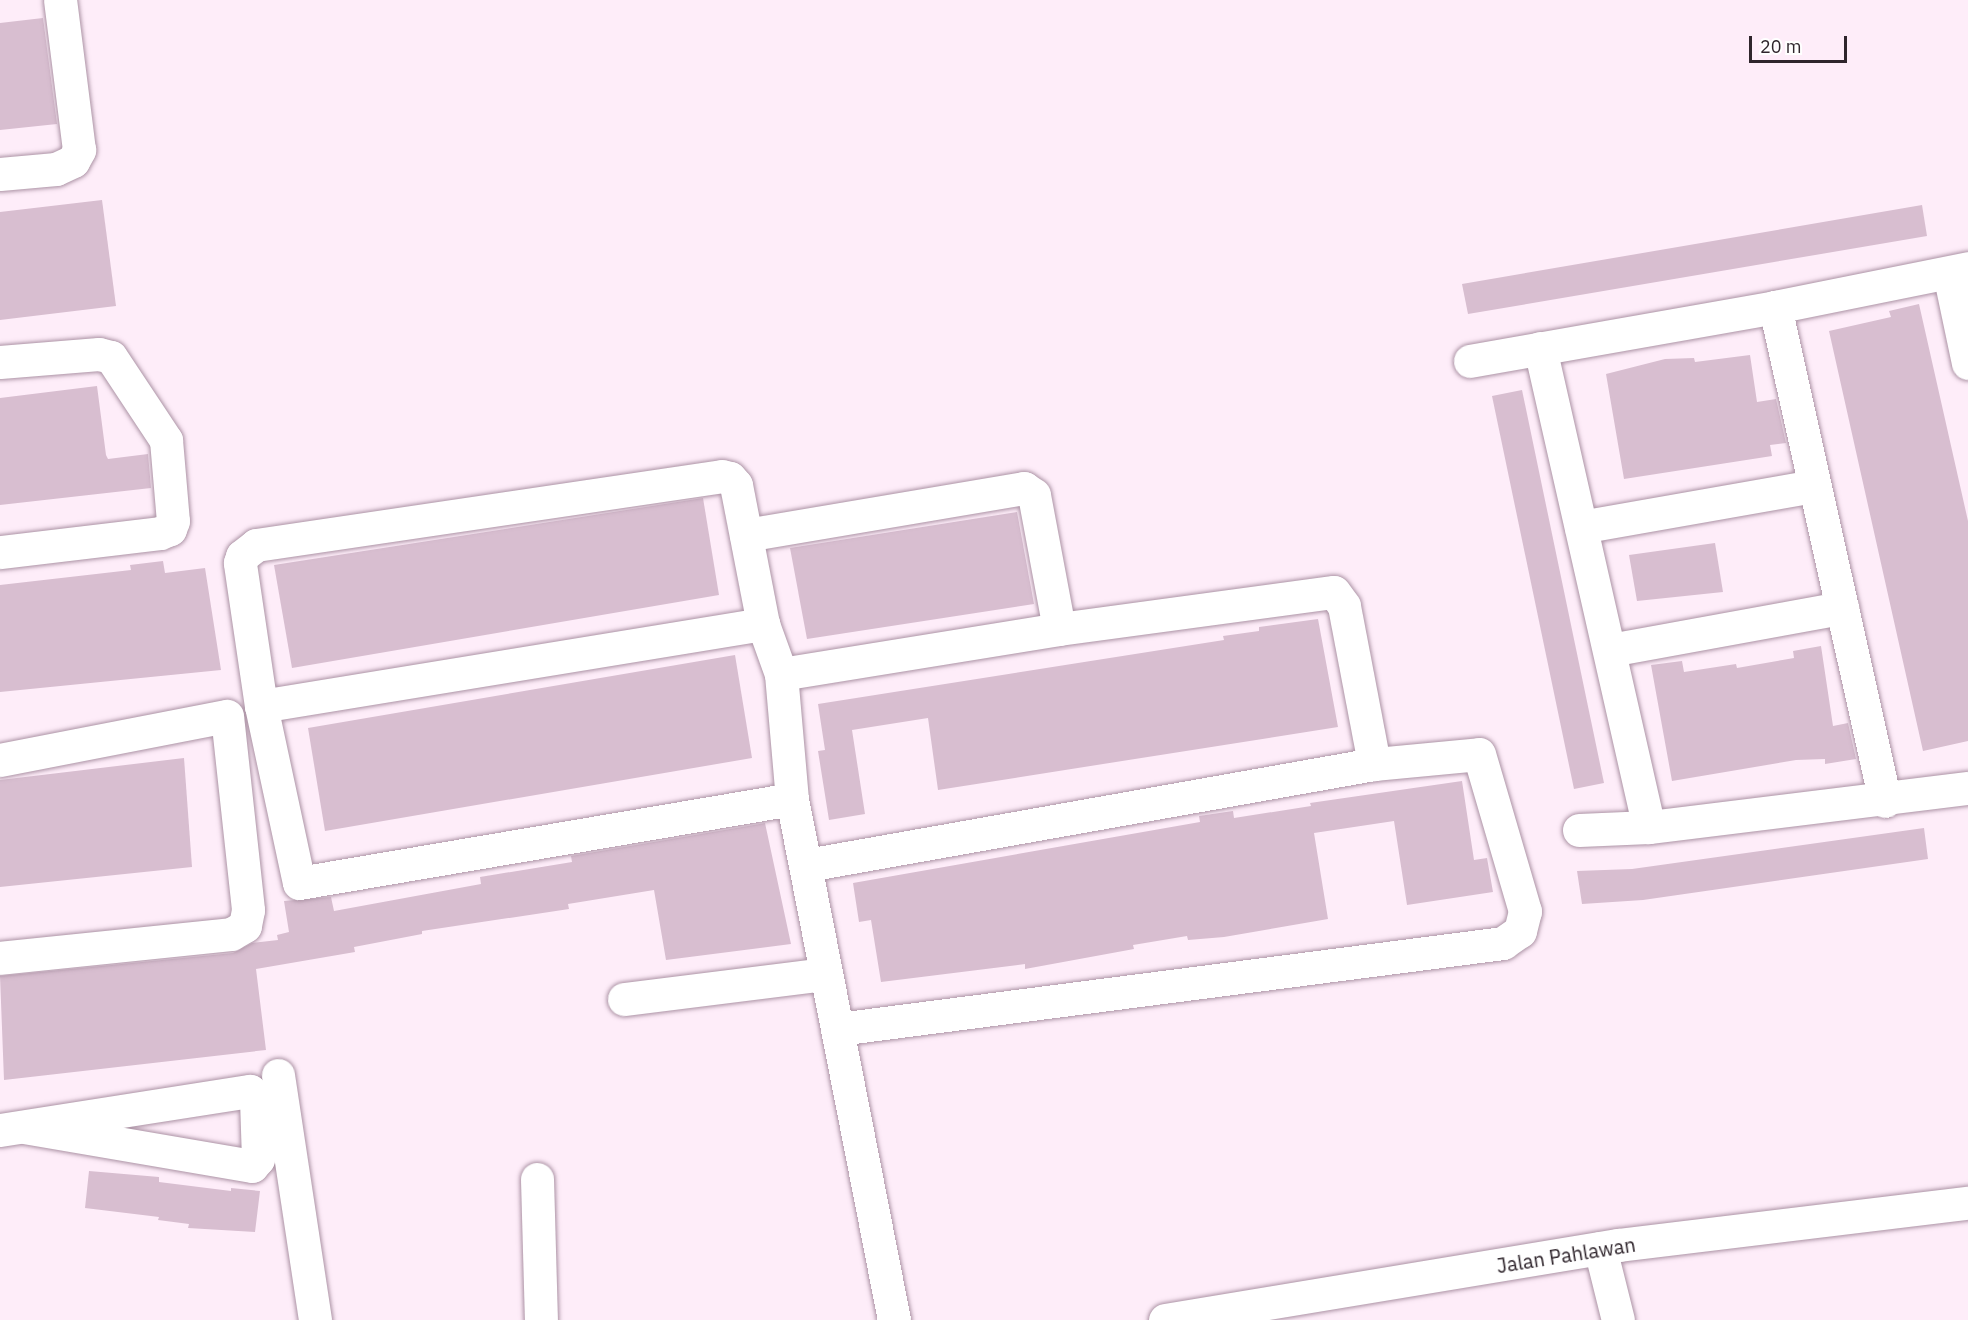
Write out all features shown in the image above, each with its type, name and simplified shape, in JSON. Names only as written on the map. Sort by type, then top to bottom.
[{"type":"street","points":[[0,174],[56,169],[73,161],[79,150],[60,0]]},
{"type":"street","points":[[1470,361],[1775,307],[1958,270],[1968,363]]},
{"type":"street","points":[[1775,307],[1885,801]]},
{"type":"street","points":[[1540,348],[1649,827]]},
{"type":"street","points":[[0,362],[99,354],[111,357],[166,440],[173,521],[170,529],[160,533],[0,552]]},
{"type":"street","points":[[792,799],[304,885],[296,879],[261,706],[240,563],[249,549],[256,545],[722,476],[736,485],[763,624],[781,674],[792,799],[807,865],[825,974],[838,1029],[894,1320]]},
{"type":"street","points":[[1581,527],[1814,486]]},
{"type":"street","points":[[746,535],[1024,488],[1034,495],[1059,629]]},
{"type":"street","points":[[781,674],[1059,629],[1334,592],[1344,606],[1374,764]]},
{"type":"street","points":[[1610,650],[1842,608]]},
{"type":"street","points":[[261,706],[763,624]]},
{"type":"street","points":[[0,760],[227,716],[248,910],[245,927],[231,934],[0,958]]},
{"type":"street","points":[[807,865],[1374,764],[1479,754],[1525,911],[1524,922],[1514,937],[1503,943],[838,1029]]},
{"type":"street","points":[[1579,830],[1649,827],[1885,801],[1968,789]]},
{"type":"street","points":[[624,999],[825,974]]},
{"type":"street","points":[[278,1075],[315,1320]]},
{"type":"street","points":[[250,1091],[256,1100],[258,1159],[252,1166],[13,1128],[250,1091]]},
{"type":"street","points":[[537,1179],[541,1320]]},
{"type":"street","name":"Jalan Pahlawan","points":[[1165,1320],[1620,1245],[1968,1203]]},
{"type":"street","points":[[1618,1320],[1620,1245]]},
{"type":"building","points":[[43,18],[57,124],[0,130],[0,23]]},
{"type":"building","points":[[102,200],[116,306],[0,320],[0,212]]},
{"type":"building","points":[[1922,205],[1927,236],[1468,314],[1462,284]]},
{"type":"building","points":[[1919,304],[1968,521],[1968,741],[1923,751],[1829,331],[1891,317],[1889,311]]},
{"type":"building","points":[[1750,355],[1757,402],[1776,399],[1786,443],[1770,445],[1772,456],[1624,479],[1606,374],[1665,359],[1694,358],[1695,362]]},
{"type":"building","points":[[97,386],[108,459],[148,454],[151,488],[0,505],[0,398]]},
{"type":"building","points":[[1522,390],[1604,783],[1574,789],[1492,396]]},
{"type":"building","points":[[703,498],[719,595],[292,668],[274,565]]},
{"type":"building","points":[[1017,512],[1034,604],[807,639],[790,548]]},
{"type":"building","points":[[1715,543],[1723,592],[1637,601],[1629,555]]},
{"type":"building","points":[[163,561],[165,573],[205,568],[221,670],[0,692],[0,585],[131,570],[130,565]]},
{"type":"building","points":[[1318,619],[1338,727],[938,790],[928,718],[852,730],[865,814],[829,820],[818,751],[825,750],[818,704],[1224,640],[1223,636],[1259,631],[1259,627]]},
{"type":"building","points":[[1821,646],[1833,726],[1848,723],[1856,759],[1825,764],[1825,759],[1796,760],[1672,781],[1651,665],[1682,661],[1684,672],[1736,664],[1737,668],[1794,658],[1793,651]]},
{"type":"building","points":[[735,655],[752,758],[325,831],[308,728]]},
{"type":"building","points":[[184,758],[192,867],[0,887],[0,780]]},
{"type":"building","points":[[1462,781],[1474,860],[1487,858],[1493,892],[1407,905],[1394,821],[1314,833],[1328,919],[1224,937],[1188,940],[1187,936],[1133,945],[1134,949],[1025,969],[1025,964],[881,982],[871,920],[859,922],[853,883],[1200,822],[1199,816],[1233,811],[1234,818],[1311,806],[1310,803]]},
{"type":"building","points":[[765,823],[791,944],[666,960],[654,890],[568,904],[569,909],[422,931],[422,934],[354,947],[355,952],[256,969],[266,1050],[4,1080],[0,976],[233,953],[252,943],[278,940],[277,935],[289,932],[284,901],[331,897],[334,911],[481,884],[480,877],[572,862],[571,856]]},
{"type":"building","points":[[1924,828],[1928,859],[1643,900],[1582,904],[1577,871],[1632,869]]},
{"type":"building","points":[[89,1171],[159,1177],[159,1182],[231,1191],[231,1188],[260,1191],[255,1232],[188,1228],[189,1224],[158,1220],[159,1217],[85,1208]]}]
